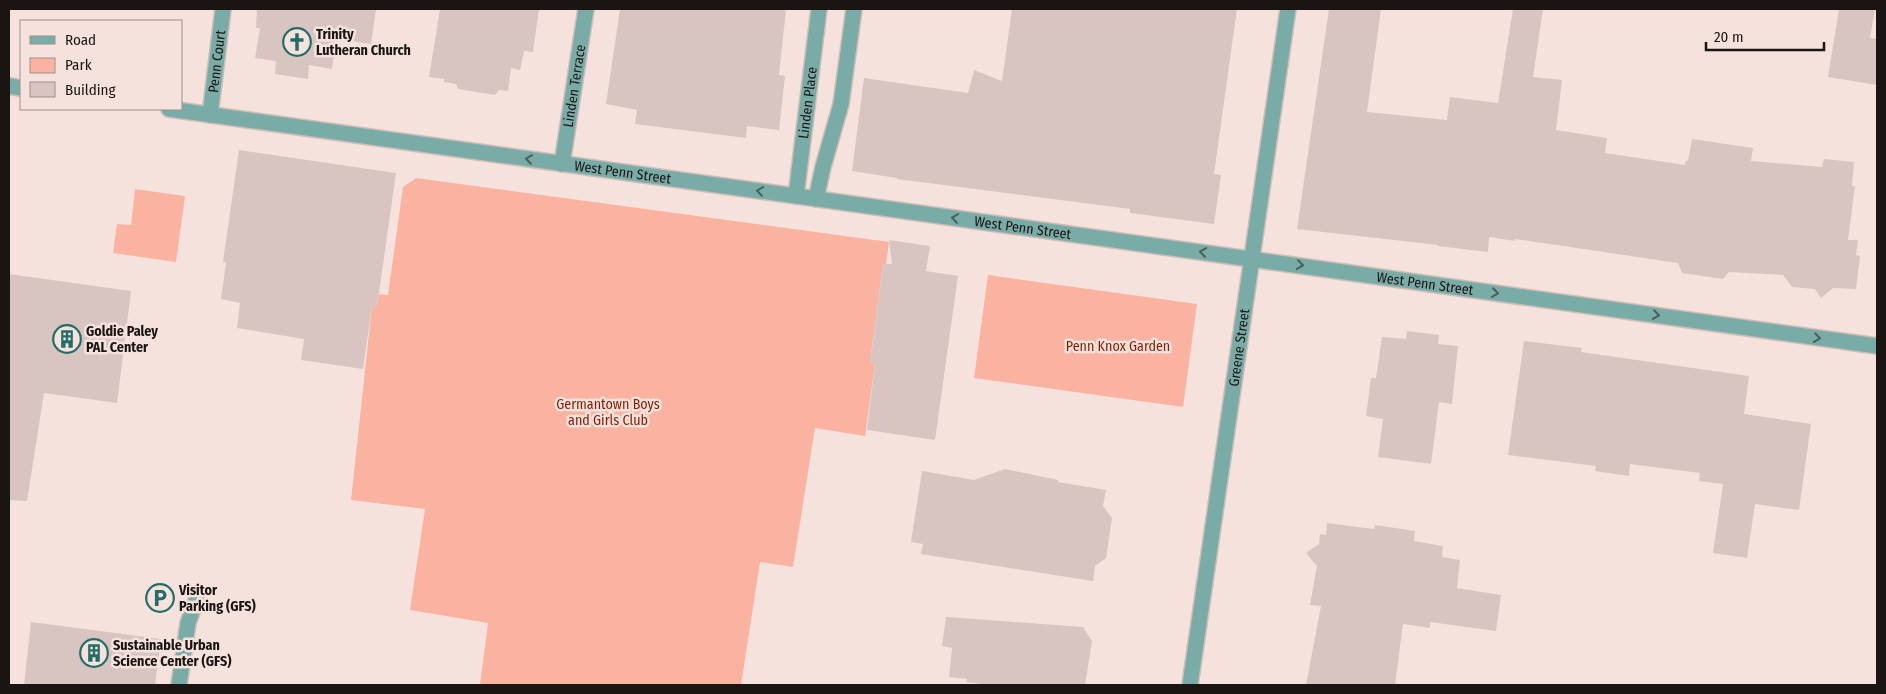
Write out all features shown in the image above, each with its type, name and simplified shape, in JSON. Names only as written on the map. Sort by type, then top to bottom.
[{"type":"street","name":"Penn Court","points":[[210,114],[223,9]]},
{"type":"street","name":"Linden Terrace","points":[[562,164],[586,9]]},
{"type":"street","name":"Linden Place","points":[[796,196],[819,9]]},
{"type":"street","points":[[816,199],[841,104],[854,9]]},
{"type":"street","name":"Greene Street","points":[[1190,685],[1288,9]]},
{"type":"street","name":"West Penn Street","points":[[177,110],[1877,346]]},
{"type":"street","points":[[179,685],[188,623],[197,598]]},
{"type":"green space","name":"Germantown Boys and Girls Club","points":[[416,178],[889,242],[886,264],[883,264],[870,362],[875,363],[865,436],[815,428],[793,567],[760,562],[741,685],[480,685],[488,623],[410,610],[425,509],[351,500],[372,306],[377,307],[379,294],[388,295],[403,187]]},
{"type":"green space","points":[[135,189],[185,196],[176,262],[113,253],[117,224],[131,225]]},
{"type":"green space","name":"Penn Knox Garden","points":[[988,275],[1197,304],[1183,407],[974,378]]},
{"type":"building","name":"Trinity Lutheran Church","points":[[257,9],[376,9],[371,44],[336,39],[332,69],[309,65],[308,79],[275,74],[276,61],[255,58],[260,28],[256,28]]},
{"type":"building","points":[[440,9],[539,9],[533,52],[524,51],[520,70],[511,68],[508,91],[499,90],[495,95],[458,89],[456,84],[444,82],[444,79],[429,77]]},
{"type":"building","points":[[620,9],[786,9],[779,75],[785,76],[779,130],[747,126],[746,138],[635,124],[637,110],[606,104]]},
{"type":"building","points":[[1012,9],[1237,9],[1214,174],[1221,175],[1214,224],[1130,213],[1130,209],[897,179],[852,171],[864,78],[968,93],[974,70],[1002,81]]},
{"type":"building","points":[[1329,9],[1381,9],[1367,112],[1447,120],[1450,97],[1498,103],[1513,9],[1543,9],[1533,77],[1562,80],[1556,130],[1607,138],[1605,153],[1685,165],[1686,160],[1688,161],[1692,139],[1753,148],[1751,161],[1822,167],[1824,159],[1854,162],[1852,186],[1855,186],[1848,240],[1858,240],[1856,255],[1860,256],[1856,289],[1833,288],[1821,298],[1815,289],[1792,287],[1783,275],[1729,272],[1723,279],[1682,273],[1678,263],[1515,239],[1515,241],[1489,237],[1488,252],[1297,229]]},
{"type":"building","points":[[1839,9],[1875,9],[1870,38],[1877,39],[1877,85],[1828,77]]},
{"type":"building","points":[[239,150],[396,173],[377,307],[372,306],[363,369],[301,360],[304,339],[237,328],[240,303],[221,299],[226,263],[223,262]]},
{"type":"building","points":[[889,240],[930,246],[926,271],[958,276],[935,440],[867,430],[875,363],[870,363],[883,264],[892,264]]},
{"type":"building","name":"Goldie Paley PAL Center","points":[[9,274],[131,291],[117,403],[44,393],[27,501],[9,500]]},
{"type":"building","points":[[1407,331],[1439,335],[1438,344],[1458,346],[1452,404],[1439,402],[1431,464],[1378,457],[1383,419],[1366,416],[1371,378],[1376,378],[1382,337],[1406,339]]},
{"type":"building","points":[[1524,341],[1582,348],[1581,352],[1749,376],[1744,414],[1811,424],[1799,510],[1755,504],[1747,558],[1713,553],[1723,484],[1699,481],[1700,473],[1630,464],[1629,476],[1595,471],[1596,466],[1508,455]]},
{"type":"building","points":[[1005,469],[1058,480],[1058,482],[1106,490],[1103,506],[1112,518],[1106,558],[1095,566],[1093,581],[921,554],[923,544],[911,542],[922,471],[974,480]]},
{"type":"building","points":[[1327,523],[1374,529],[1375,525],[1415,531],[1414,541],[1443,546],[1442,557],[1460,560],[1457,588],[1501,595],[1496,631],[1430,622],[1430,628],[1403,624],[1395,685],[1306,685],[1321,606],[1310,605],[1317,566],[1306,553],[1319,544],[1320,534],[1326,535]]},
{"type":"building","points":[[946,617],[1083,627],[1092,641],[1085,685],[989,685],[966,682],[967,679],[949,677],[952,648],[942,646]]},
{"type":"building","name":"Sustainable Urban Science Center (GFS)","points":[[31,622],[161,639],[155,685],[24,685]]},
{"type":"place","name":"Trinity Lutheran Church","points":[[297,42]]},
{"type":"place","name":"Goldie Paley PAL Center","points":[[67,339]]},
{"type":"place","name":"Visitor Parking (GFS)","points":[[160,598]]},
{"type":"place","name":"Sustainable Urban Science Center (GFS)","points":[[94,653]]}]
